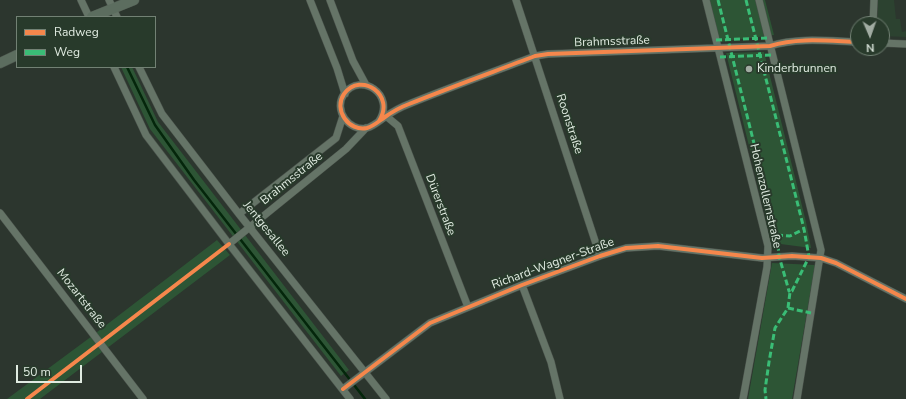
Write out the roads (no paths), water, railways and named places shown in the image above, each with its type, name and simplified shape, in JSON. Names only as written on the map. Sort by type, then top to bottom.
[{"type":"street","points":[[82,0],[90,16]]},
{"type":"street","points":[[93,16],[134,0]]},
{"type":"street","points":[[310,0],[337,68],[345,94]]},
{"type":"street","points":[[330,0],[353,61],[366,85]]},
{"type":"street","name":"Roonstraße","points":[[516,0],[600,256]]},
{"type":"street","name":"Hohenzollernstraße","points":[[706,0],[768,246],[768,258],[744,399]]},
{"type":"street","points":[[759,0],[821,250],[821,258],[797,399]]},
{"type":"street","points":[[873,16],[874,0]]},
{"type":"street","name":"Brahmsstraße","points":[[380,120],[408,104],[535,56],[548,54],[770,46],[781,42],[794,41],[850,42]]},
{"type":"street","points":[[890,43],[906,44]]},
{"type":"street","points":[[0,63],[16,55]]},
{"type":"street","points":[[114,68],[146,135],[228,244],[350,399]]},
{"type":"street","name":"Jentgesallee","points":[[139,68],[162,114],[239,214],[386,399]]},
{"type":"street","points":[[366,85],[379,92],[383,100],[384,109],[380,120],[374,125],[366,128],[357,128],[348,123],[343,116],[340,105],[345,94],[352,87],[366,85]]},
{"type":"street","name":"Brahmsstraße","points":[[239,214],[336,138],[343,116]]},
{"type":"street","name":"Dürerstraße","points":[[386,116],[398,126],[468,307]]},
{"type":"street","name":"Brahmsstraße","points":[[228,244],[346,150],[366,128]]},
{"type":"street","name":"Mozartstraße","points":[[0,213],[143,399]]},
{"type":"street","name":"Richard-Wagner-Straße","points":[[343,389],[430,323],[522,285],[626,248],[658,246],[768,258],[792,256],[821,258],[836,263],[906,299]]},
{"type":"street","points":[[522,285],[551,362],[560,399]]},
{"type":"waterway","points":[[127,68],[155,125],[194,180],[365,399]]},
{"type":"place","name":"Kinderbrunnen","points":[[749,69]]}]
